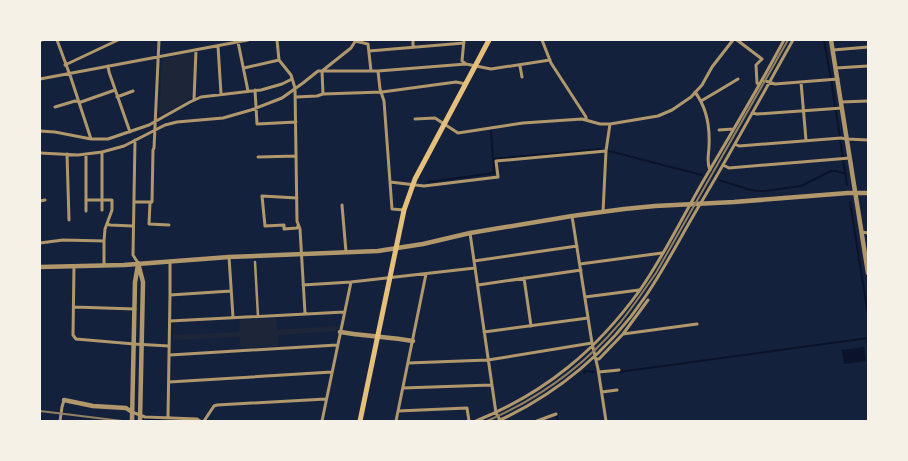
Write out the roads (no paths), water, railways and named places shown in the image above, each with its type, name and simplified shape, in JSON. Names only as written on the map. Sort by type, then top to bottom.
[{"type":"main road","points":[[360,421],[404,210],[413,184],[467,84],[486,41]]},
{"type":"street","points":[[57,40],[91,139]]},
{"type":"street","points":[[65,64],[118,40]]},
{"type":"street","points":[[159,40],[152,202],[150,203],[149,224],[169,225]]},
{"type":"street","points":[[40,79],[248,40]]},
{"type":"street","points":[[277,40],[279,60],[290,75],[296,88],[296,198],[297,221],[300,229],[305,313]]},
{"type":"street","points":[[413,40],[413,48]]},
{"type":"street","points":[[542,40],[550,60],[586,116],[586,120]]},
{"type":"street","points":[[415,119],[435,118],[458,133],[523,123],[586,120],[600,124],[610,124],[658,116],[684,103],[702,85],[712,67],[735,40],[762,59],[756,65],[757,83],[759,85]]},
{"type":"street","points":[[476,421],[513,405],[536,392],[574,363],[614,323],[640,290],[663,253],[784,40]]},
{"type":"street","points":[[470,233],[496,413],[499,421],[549,392],[596,357],[631,317],[665,266],[724,165],[793,40]]},
{"type":"street","points":[[831,40],[836,68],[833,79],[841,102],[838,108],[847,139],[845,158],[855,192],[868,273]]},
{"type":"street","points":[[322,71],[351,48],[356,41],[368,44],[371,71]]},
{"type":"street","points":[[238,42],[248,91]]},
{"type":"street","points":[[369,51],[464,42],[462,61],[466,64]]},
{"type":"street","points":[[218,46],[222,94]]},
{"type":"street","points":[[833,50],[868,47]]},
{"type":"street","points":[[194,100],[196,50]]},
{"type":"street","points":[[244,68],[279,60]]},
{"type":"street","points":[[40,153],[86,154],[102,152],[119,148],[165,125],[177,122],[223,118],[282,98],[318,71],[378,71],[466,64],[491,69],[550,60]]},
{"type":"street","points":[[108,66],[130,132]]},
{"type":"street","points":[[520,66],[522,77]]},
{"type":"street","points":[[836,68],[868,66]]},
{"type":"street","points":[[322,71],[323,94]]},
{"type":"street","points":[[378,71],[380,89],[384,101],[392,208],[404,210]]},
{"type":"street","points":[[40,131],[106,140],[155,122],[201,97],[255,90],[282,84],[292,79]]},
{"type":"street","points":[[701,100],[738,79]]},
{"type":"street","points":[[762,80],[775,84],[833,79]]},
{"type":"street","points":[[296,97],[382,92],[456,82],[467,84]]},
{"type":"street","points":[[801,82],[806,140]]},
{"type":"street","points":[[55,107],[76,101],[81,102],[115,90]]},
{"type":"street","points":[[255,90],[257,124],[296,122]]},
{"type":"street","points":[[117,97],[133,91]]},
{"type":"street","points":[[695,92],[701,100],[708,121],[709,147],[707,164],[710,170]]},
{"type":"street","points":[[841,102],[868,101]]},
{"type":"street","points":[[752,112],[757,114],[838,108]]},
{"type":"street","points":[[603,212],[606,151],[610,124]]},
{"type":"street","points":[[719,130],[734,129]]},
{"type":"street","points":[[735,144],[740,146],[840,138],[868,140]]},
{"type":"street","points":[[135,140],[133,255],[138,264],[143,282],[141,418]]},
{"type":"street","points":[[390,182],[424,186],[498,177],[496,161],[606,151]]},
{"type":"street","points":[[102,152],[102,210]]},
{"type":"street","points":[[67,154],[69,220]]},
{"type":"street","points":[[86,154],[86,211]]},
{"type":"street","points":[[258,157],[296,156]]},
{"type":"street","points":[[724,165],[729,168],[845,158]]},
{"type":"street","points":[[40,268],[378,251],[423,244],[470,233],[603,212],[655,206],[734,202],[855,192],[868,193]]},
{"type":"street","points":[[296,198],[262,196],[265,226],[284,225],[284,228],[297,228],[298,226]]},
{"type":"street","points":[[40,201],[45,200]]},
{"type":"street","points":[[86,200],[112,200],[112,210],[104,241],[104,265]]},
{"type":"street","points":[[134,202],[150,203]]},
{"type":"street","points":[[342,204],[346,252]]},
{"type":"street","points":[[572,216],[606,421]]},
{"type":"street","points":[[107,224],[133,226]]},
{"type":"street","points":[[862,232],[868,233]]},
{"type":"street","points":[[40,243],[63,240],[104,241]]},
{"type":"street","points":[[474,261],[577,246]]},
{"type":"street","points":[[580,264],[663,253]]},
{"type":"street","points":[[229,257],[233,317]]},
{"type":"street","points":[[168,417],[170,261]]},
{"type":"street","points":[[256,262],[258,316]]},
{"type":"street","points":[[132,421],[135,282],[138,264]]},
{"type":"street","points":[[74,266],[74,335],[76,339],[169,346]]},
{"type":"street","points":[[303,285],[389,279],[475,268]]},
{"type":"street","points":[[478,285],[581,270]]},
{"type":"street","points":[[396,421],[426,274]]},
{"type":"street","points":[[524,278],[531,326]]},
{"type":"street","points":[[322,421],[351,282]]},
{"type":"street","points":[[585,297],[640,290]]},
{"type":"street","points":[[170,295],[231,291]]},
{"type":"street","points":[[596,357],[600,359],[623,334],[648,300]]},
{"type":"street","points":[[74,307],[135,309]]},
{"type":"street","points":[[170,321],[344,312]]},
{"type":"street","points":[[484,332],[588,318]]},
{"type":"street","points":[[623,334],[697,324]]},
{"type":"street","points":[[340,332],[412,341]]},
{"type":"street","points":[[408,363],[488,360],[592,344]]},
{"type":"street","points":[[170,355],[338,345]]},
{"type":"street","points":[[599,372],[619,370]]},
{"type":"street","points":[[169,382],[332,372]]},
{"type":"street","points":[[402,388],[492,385]]},
{"type":"street","points":[[602,392],[617,390]]},
{"type":"street","points":[[204,421],[214,406],[217,405],[326,399]]},
{"type":"street","points":[[60,421],[64,400],[93,406],[126,408],[141,418],[168,417],[197,419],[200,421]]},
{"type":"street","points":[[398,411],[467,408],[469,421]]},
{"type":"street","points":[[537,421],[556,414]]},
{"type":"waterway","points":[[824,40],[847,185]]},
{"type":"waterway","points":[[491,131],[493,159]]},
{"type":"waterway","points":[[428,182],[494,173],[493,159],[601,149]]},
{"type":"waterway","points":[[609,151],[702,175]]},
{"type":"waterway","points":[[719,180],[747,189],[765,191],[801,186],[831,171],[846,174]]},
{"type":"waterway","points":[[850,202],[868,315]]},
{"type":"waterway","points":[[619,372],[868,338]]},
{"type":"waterway","points":[[584,373],[585,371],[594,372]]},
{"type":"waterway","points":[[557,417],[558,421]]},
{"type":"waterway","points":[[146,419],[187,421]]},
{"type":"railway","points":[[487,421],[542,392],[559,380],[606,339],[625,317],[656,273],[788,40]]},
{"type":"railway","points":[[40,411],[122,421]]}]
